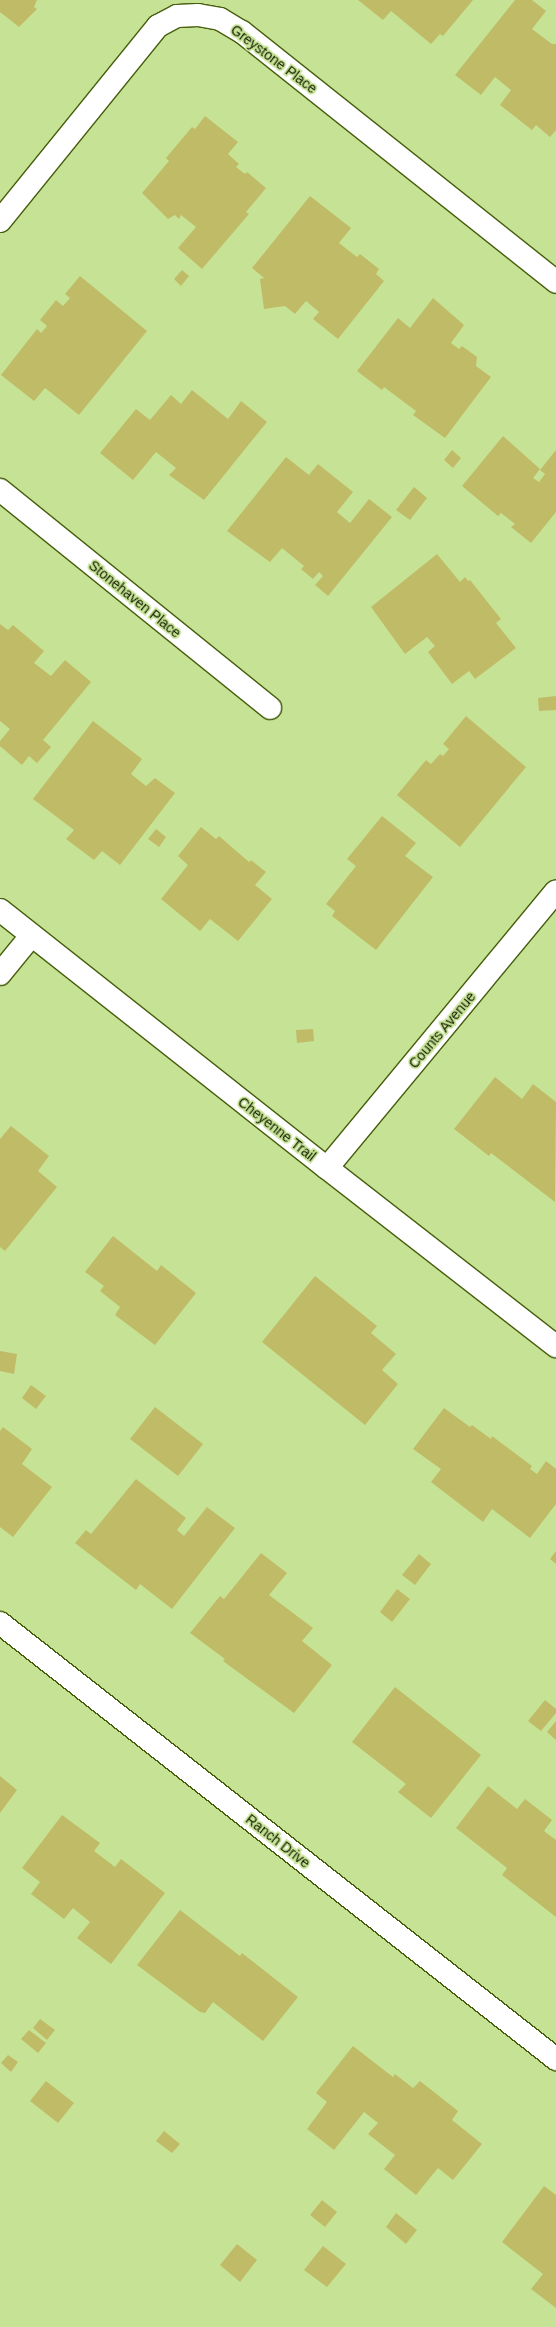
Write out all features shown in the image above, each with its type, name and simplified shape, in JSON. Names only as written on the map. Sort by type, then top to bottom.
[{"type":"street","name":"Greystone Place","points":[[0,221],[158,26],[177,16],[198,14],[220,19],[242,32],[556,282]]},
{"type":"street","name":"Stonehaven Place","points":[[0,490],[270,708]]},
{"type":"street","name":"Counts Avenue","points":[[327,1168],[556,891]]},
{"type":"street","name":"Cheyenne Trail","points":[[0,910],[31,936],[556,1346]]},
{"type":"street","points":[[0,974],[31,936]]},
{"type":"street","name":"Ranch Drive","points":[[0,1623],[556,2059]]},
{"type":"building","points":[[0,0],[37,0],[34,7],[37,9],[19,27],[0,12]]},
{"type":"building","points":[[358,0],[473,0],[443,36],[440,34],[431,44],[391,11],[383,20]]},
{"type":"building","points":[[515,0],[532,0],[546,11],[532,29],[552,44],[556,44],[556,130],[550,137],[536,125],[532,130],[500,105],[511,90],[495,77],[481,95],[455,75]]},
{"type":"building","points":[[205,116],[238,142],[228,154],[239,164],[236,167],[245,174],[247,172],[266,188],[246,212],[249,214],[202,269],[178,248],[196,227],[181,215],[179,219],[175,215],[168,219],[142,193],[169,161],[166,158],[192,127],[195,129]]},
{"type":"building","points":[[310,196],[351,228],[339,243],[357,257],[360,254],[379,269],[376,274],[384,281],[338,339],[313,319],[319,312],[306,301],[295,314],[285,306],[264,309],[260,279],[264,278],[252,268]]},
{"type":"building","points":[[182,270],[189,276],[181,286],[174,279]]},
{"type":"building","points":[[80,276],[147,331],[79,415],[45,388],[34,401],[1,375],[37,329],[41,333],[47,326],[40,320],[56,300],[63,306],[70,298],[65,294]]},
{"type":"building","points":[[433,298],[464,325],[451,343],[459,349],[462,346],[477,357],[476,366],[491,377],[445,438],[413,415],[416,411],[384,387],[382,390],[357,371],[398,318],[410,328]]},
{"type":"building","points":[[192,390],[228,419],[241,401],[267,422],[204,500],[169,475],[176,468],[156,452],[133,480],[100,453],[136,409],[150,420],[171,395],[181,404]]},
{"type":"building","points":[[503,436],[540,469],[533,478],[539,482],[545,474],[540,470],[556,450],[556,512],[531,543],[511,527],[515,524],[501,513],[498,516],[462,486]]},
{"type":"building","points":[[452,450],[461,458],[453,468],[444,460]]},
{"type":"building","points":[[286,457],[309,475],[318,464],[353,492],[337,512],[350,523],[369,499],[392,517],[328,596],[315,585],[323,576],[319,572],[313,579],[301,569],[304,566],[282,548],[270,562],[227,531]]},
{"type":"building","points":[[414,487],[427,498],[410,520],[396,510]]},
{"type":"building","points":[[437,554],[460,582],[465,577],[468,581],[470,580],[501,619],[496,623],[516,648],[475,679],[469,671],[452,684],[428,652],[435,646],[427,637],[405,654],[371,607]]},
{"type":"building","points":[[0,624],[8,630],[13,625],[44,651],[34,663],[51,676],[65,660],[91,682],[43,740],[51,747],[37,763],[29,756],[22,765],[0,746],[0,741],[10,729],[0,721]]},
{"type":"building","points":[[556,696],[556,710],[539,711],[538,698]]},
{"type":"building","points":[[466,716],[526,767],[460,847],[397,795],[426,760],[431,764],[440,754],[443,756],[449,749],[443,744]]},
{"type":"building","points":[[93,721],[142,759],[131,774],[146,786],[155,778],[175,793],[120,865],[102,851],[94,860],[66,839],[74,830],[33,799]]},
{"type":"building","points":[[382,816],[416,843],[405,856],[433,877],[376,950],[332,916],[335,911],[326,904],[356,866],[347,859]]},
{"type":"building","points":[[201,827],[216,839],[219,836],[249,862],[251,860],[266,872],[255,885],[272,899],[238,941],[210,919],[200,931],[161,899],[188,865],[178,856]]},
{"type":"building","points":[[156,829],[166,837],[159,847],[148,839]]},
{"type":"building","points":[[313,1029],[314,1041],[297,1043],[296,1030]]},
{"type":"building","points":[[495,1077],[522,1099],[533,1084],[556,1102],[555,1202],[491,1153],[489,1156],[454,1129]]},
{"type":"building","points":[[11,1126],[49,1156],[38,1171],[57,1187],[5,1251],[0,1247],[0,1139]]},
{"type":"building","points":[[113,1236],[157,1271],[161,1265],[196,1293],[155,1345],[115,1315],[120,1307],[100,1291],[104,1286],[85,1272]]},
{"type":"building","points":[[315,1276],[377,1326],[371,1333],[396,1354],[382,1370],[398,1384],[365,1425],[262,1342]]},
{"type":"building","points":[[0,1351],[17,1354],[14,1374],[0,1371]]},
{"type":"building","points":[[31,1385],[46,1396],[36,1409],[22,1398]]},
{"type":"building","points":[[155,1407],[203,1444],[178,1476],[130,1439]]},
{"type":"building","points":[[444,1408],[470,1427],[472,1425],[491,1439],[492,1436],[532,1466],[530,1469],[537,1474],[546,1461],[556,1469],[556,1504],[530,1538],[492,1509],[483,1522],[431,1482],[441,1469],[413,1449]]},
{"type":"building","points":[[3,1427],[32,1449],[22,1464],[52,1487],[13,1537],[0,1527],[0,1431]]},
{"type":"building","points":[[136,1479],[186,1518],[177,1530],[184,1536],[207,1507],[235,1528],[172,1609],[140,1584],[136,1590],[75,1543],[86,1530],[91,1534]]},
{"type":"building","points":[[556,1551],[556,1564],[550,1559]]},
{"type":"building","points":[[261,1553],[287,1573],[269,1595],[313,1628],[302,1641],[332,1665],[294,1713],[223,1661],[225,1659],[190,1633],[220,1596],[224,1599]]},
{"type":"building","points":[[419,1554],[431,1564],[415,1585],[402,1575]]},
{"type":"building","points":[[397,1589],[410,1599],[392,1622],[380,1612]]},
{"type":"building","points":[[395,1687],[481,1755],[431,1818],[398,1792],[406,1784],[352,1742]]},
{"type":"building","points":[[545,1700],[556,1709],[556,1713],[541,1731],[528,1721]]},
{"type":"building","points":[[556,1721],[556,1740],[547,1732]]},
{"type":"building","points":[[0,1776],[17,1790],[0,1813]]},
{"type":"building","points":[[488,1786],[517,1809],[525,1799],[552,1820],[544,1831],[556,1840],[556,1917],[502,1875],[507,1868],[456,1828]]},
{"type":"building","points":[[62,1815],[100,1843],[94,1851],[115,1867],[121,1859],[165,1893],[111,1964],[77,1938],[90,1922],[73,1908],[64,1919],[31,1894],[40,1882],[22,1868]]},
{"type":"building","points":[[180,1910],[240,1956],[242,1953],[298,1997],[263,2041],[213,2002],[205,2013],[200,2012],[137,1965]]},
{"type":"building","points":[[40,2019],[55,2030],[47,2040],[33,2028]]},
{"type":"building","points":[[29,2030],[46,2043],[38,2053],[21,2039]]},
{"type":"building","points":[[353,2046],[393,2077],[395,2074],[413,2088],[420,2081],[458,2111],[452,2120],[482,2144],[453,2180],[438,2168],[416,2195],[384,2169],[395,2155],[368,2134],[378,2123],[364,2112],[334,2150],[307,2129],[327,2102],[316,2093]]},
{"type":"building","points":[[8,2055],[18,2062],[11,2072],[1,2063]]},
{"type":"building","points":[[46,2081],[74,2103],[58,2123],[30,2101]]},
{"type":"building","points":[[164,2131],[180,2144],[172,2153],[156,2141]]},
{"type":"building","points":[[544,2186],[556,2195],[556,2308],[531,2289],[543,2274],[502,2242]]},
{"type":"building","points":[[322,2200],[337,2212],[325,2227],[310,2215]]},
{"type":"building","points":[[396,2213],[417,2230],[406,2244],[386,2227]]},
{"type":"building","points":[[237,2244],[257,2260],[240,2282],[220,2265]]},
{"type":"building","points":[[323,2246],[346,2264],[327,2287],[304,2270]]}]
